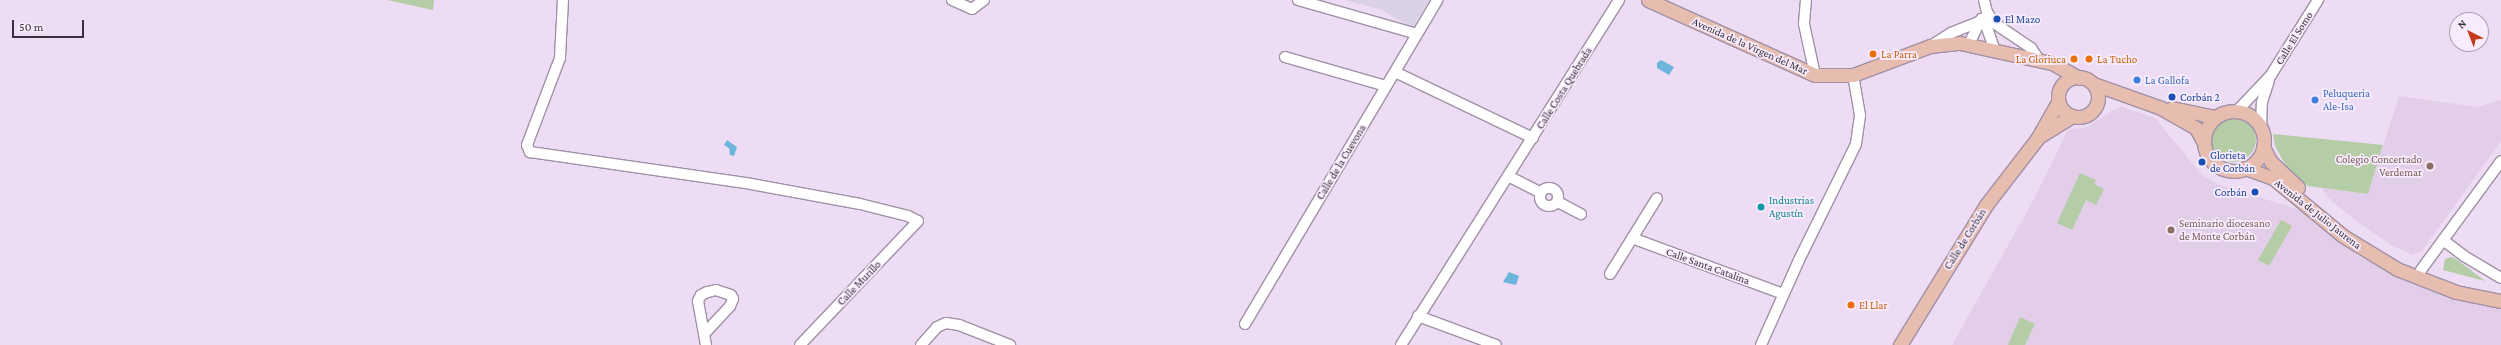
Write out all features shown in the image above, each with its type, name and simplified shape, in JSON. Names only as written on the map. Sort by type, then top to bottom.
[{"type":"main road","name":"Avenida de la Virgen del Mar","points":[[1648,0],[1815,75],[1853,75],[1930,46],[1946,43],[1969,44],[1994,48],[2043,62],[2052,63],[2079,78]]},
{"type":"main road","name":"Avenida de la Virgen del Mar","points":[[2043,62],[2056,75],[2061,89]]},
{"type":"main road","points":[[2124,96],[2096,105],[2082,117],[2072,116],[2064,111],[2058,102],[2061,89],[2066,83],[2079,78],[2124,96],[2161,108],[2215,117]]},
{"type":"main road","points":[[2094,84],[2097,97],[2096,105]]},
{"type":"main road","name":"Calle de Corbán","points":[[1900,345],[1986,204],[2037,138],[2058,102]]},
{"type":"main road","points":[[2161,108],[2196,128],[2203,140],[2209,156],[2217,165],[2231,170],[2245,168],[2260,156],[2263,147],[2261,128],[2247,114],[2237,111],[2230,111],[2215,117],[2208,125],[2203,140]]},
{"type":"main road","name":"Calle de Corbán","points":[[2037,138],[2072,116]]},
{"type":"main road","name":"Avenida de Julio Jaurena","points":[[2263,147],[2271,162],[2284,176],[2350,230],[2394,258],[2421,270],[2458,283],[2501,292]]},
{"type":"main road","name":"Avenida de Julio Jaurena","points":[[2245,168],[2273,178],[2343,236],[2397,269],[2456,292],[2501,300]]},
{"type":"street","name":"Calle Murillo","points":[[563,0],[560,58],[527,145],[530,152],[750,184],[860,204],[908,216],[918,221],[800,345]]},
{"type":"street","points":[[952,0],[972,9],[984,0]]},
{"type":"street","points":[[1298,0],[1418,34]]},
{"type":"street","name":"Calle de la Cuevona","points":[[1245,324],[1437,0]]},
{"type":"street","name":"Calle Costa Quebrada","points":[[1401,345],[1619,0]]},
{"type":"street","points":[[1806,0],[1804,24],[1815,75]]},
{"type":"street","name":"Calle El Somo","points":[[2237,111],[2270,75],[2318,0]]},
{"type":"street","points":[[1969,44],[1980,21],[1984,1]]},
{"type":"street","name":"Avenida de la Virgen del Mar","points":[[1984,1],[1994,23],[2031,48],[2043,62]]},
{"type":"street","points":[[1930,46],[1951,33],[1980,21],[1986,24],[1994,48]]},
{"type":"street","points":[[1285,57],[1386,86]]},
{"type":"street","points":[[1395,72],[1533,138]]},
{"type":"street","points":[[1762,345],[1783,294],[1856,144],[1860,115],[1853,75]]},
{"type":"street","name":"Calle El Somo","points":[[2261,128],[2262,102],[2270,75]]},
{"type":"street","points":[[2421,270],[2501,161]]},
{"type":"street","points":[[1508,176],[1541,193],[1540,200],[1545,206],[1552,206],[1558,202],[1581,214]]},
{"type":"street","points":[[1610,274],[1657,198]]},
{"type":"street","name":"Calle Santa Catalina","points":[[1632,238],[1783,294]]},
{"type":"street","points":[[2443,240],[2464,256],[2501,278]]},
{"type":"street","points":[[1418,316],[1496,345]]},
{"type":"street","points":[[921,345],[937,327],[946,323],[959,325],[1010,345]]},
{"type":"street","points":[[705,333],[706,345]]},
{"type":"shaded area","points":[[1345,0],[1429,0],[1412,28],[1382,10]]},
{"type":"shaded area","name":"Colegio Concertado Verdemar","points":[[2399,96],[2478,107],[2501,100],[2501,141],[2422,251],[2413,255],[2391,245],[2359,223],[2327,197],[2322,188],[2368,194]]},
{"type":"shaded area","name":"Seminario diocesano de Monte Corbán","points":[[2122,107],[2155,118],[2201,174],[2217,184],[2300,210],[2360,257],[2412,284],[2478,305],[2501,308],[2501,345],[1952,345],[2034,199],[2068,130],[2088,127],[2113,110]]},
{"type":"green space","points":[[387,0],[434,0],[433,10]]},
{"type":"green space","name":"Glorieta de Corbán","points":[[2233,116],[2246,120],[2252,126],[2256,139],[2252,152],[2246,158],[2233,162],[2220,158],[2214,152],[2210,139],[2214,126],[2220,120]]},
{"type":"green space","points":[[2273,134],[2383,145],[2368,194],[2308,186],[2286,166],[2275,146]]},
{"type":"green space","points":[[2080,173],[2096,180],[2094,184],[2104,189],[2096,205],[2086,200],[2072,230],[2057,223]]},
{"type":"green space","points":[[2281,220],[2292,226],[2269,266],[2258,260]]},
{"type":"green space","points":[[2451,257],[2456,259],[2485,281],[2443,270],[2445,259]]},
{"type":"green space","points":[[2020,317],[2035,324],[2025,345],[2008,345]]},
{"type":"water","points":[[1661,60],[1674,67],[1669,75],[1657,68],[1657,63]]},
{"type":"water","points":[[727,140],[737,147],[734,156],[730,155],[729,148],[724,145]]},
{"type":"water","points":[[1509,272],[1519,276],[1516,285],[1503,282]]},
{"type":"place","name":"El Mazo","points":[[1997,19]]},
{"type":"place","name":"La Parra","points":[[1873,54]]},
{"type":"place","name":"La Gloriuca","points":[[2074,59]]},
{"type":"place","name":"La Tucho","points":[[2089,59]]},
{"type":"place","name":"La Gallofa","points":[[2137,80]]},
{"type":"place","name":"Corbán 2","points":[[2172,97]]},
{"type":"place","name":"Peluqueria Ale-Isa","points":[[2315,100]]},
{"type":"place","name":"Glorieta de Corbán","points":[[2202,162]]},
{"type":"place","name":"Colegio Concertado Verdemar","points":[[2430,166]]},
{"type":"place","name":"Corbán","points":[[2255,192]]},
{"type":"place","name":"Industrias Agustín","points":[[1761,207]]},
{"type":"place","name":"Seminario diocesano de Monte Corbán","points":[[2171,230]]},
{"type":"place","name":"El Llar","points":[[1851,305]]}]
